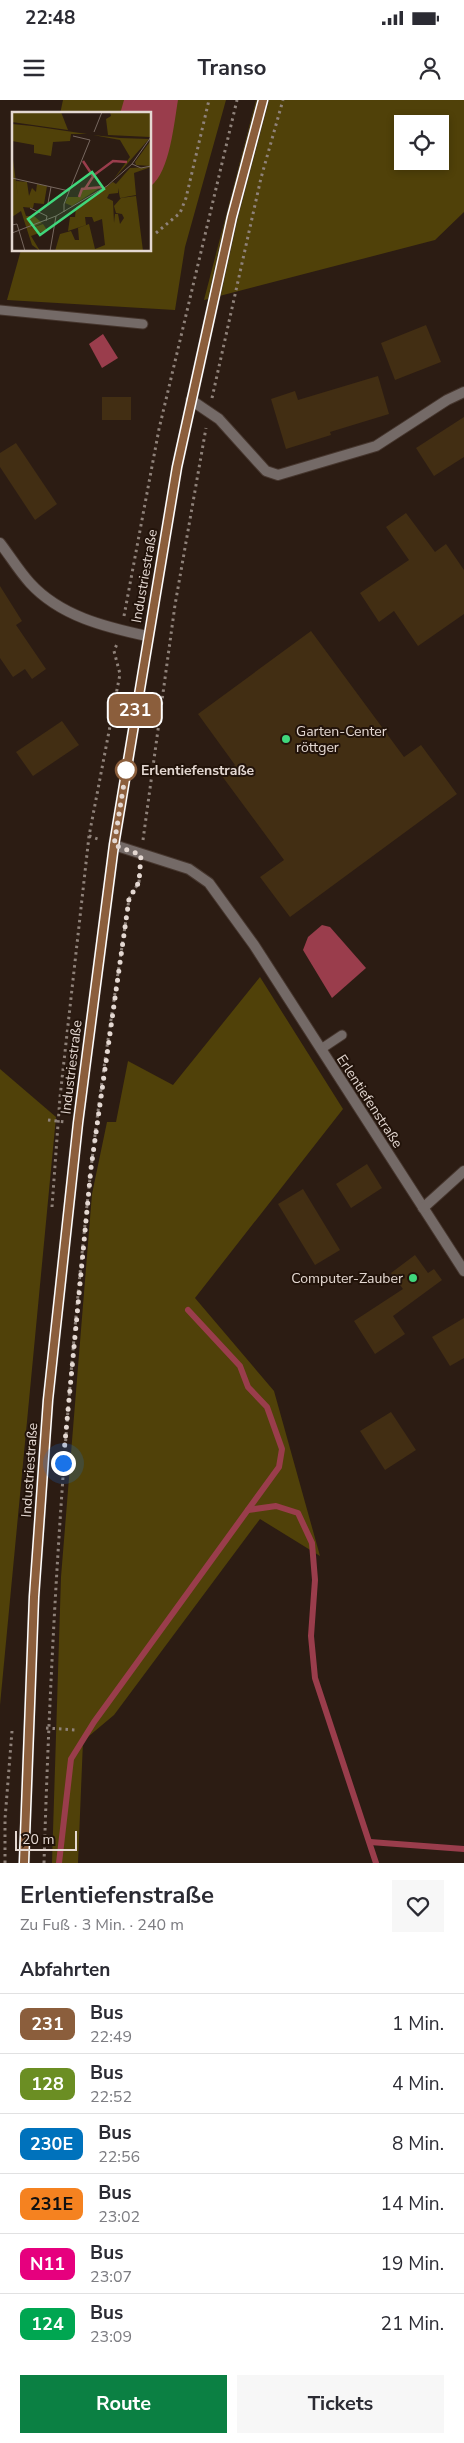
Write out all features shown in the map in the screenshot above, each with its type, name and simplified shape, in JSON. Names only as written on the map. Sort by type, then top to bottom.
[{"type":"street","name":"Industriestraße","points":[[24,1863],[34,1597],[50,1381],[77,1133],[114,845],[147,636],[191,400],[232,217],[263,100]]},
{"type":"street","points":[[191,400],[219,419],[266,471],[278,475],[376,446],[447,400],[464,392]]},
{"type":"street","points":[[0,543],[30,583],[47,598],[68,612],[122,631],[147,636]]},
{"type":"street","name":"Erlentiefenstraße","points":[[114,845],[188,869],[209,883],[254,945],[464,1271]]},
{"type":"street","points":[[423,1208],[464,1171]]},
{"type":"lane","points":[[0,310],[143,324]]},
{"type":"lane","points":[[321,1049],[342,1035]]},
{"type":"path","points":[[156,233],[180,213],[186,198],[209,100]]},
{"type":"path","points":[[122,631],[159,429],[237,100]]},
{"type":"path","points":[[44,1863],[48,1729],[61,1483],[91,1168],[129,899],[139,882],[175,605],[209,412],[261,178],[283,100]]},
{"type":"path","points":[[28,1726],[76,1730]]},
{"type":"shaded area","points":[[63,100],[226,100],[185,247],[175,310],[7,300],[21,251],[151,251],[151,112],[60,112]]},
{"type":"shaded area","points":[[124,100],[178,100],[167,158],[163,169],[151,186],[151,112],[121,112]]},
{"type":"shaded area","points":[[256,100],[464,100],[464,212],[435,240],[204,300]]},
{"type":"shaded area","points":[[103,334],[118,358],[102,368],[89,344]]},
{"type":"shaded area","points":[[322,925],[330,927],[366,968],[332,998],[303,950],[308,937]]},
{"type":"shaded area","points":[[260,977],[343,1109],[195,1298],[274,1391],[320,1556],[260,1519],[114,1715],[83,1741],[78,1863],[52,1863],[61,1577],[92,1194],[107,1122],[116,1122],[128,1061],[173,1085]]},
{"type":"shaded area","points":[[0,1069],[56,1117],[0,1705]]},
{"type":"building","points":[[426,325],[441,362],[395,380],[381,343]]},
{"type":"building","points":[[378,376],[389,414],[330,432],[331,435],[286,449],[271,399],[295,391],[298,400]]},
{"type":"building","points":[[102,397],[131,397],[131,420],[102,420]]},
{"type":"building","points":[[464,417],[464,457],[434,476],[416,448]]},
{"type":"building","points":[[16,443],[57,504],[35,520],[0,467],[0,453]]},
{"type":"building","points":[[406,513],[435,552],[446,544],[464,570],[464,614],[418,646],[394,611],[379,622],[360,593],[409,560],[386,527]]},
{"type":"building","points":[[0,586],[22,621],[16,625],[46,669],[32,679],[25,669],[13,677],[0,658]]},
{"type":"building","points":[[311,631],[404,757],[421,745],[457,794],[290,917],[260,877],[284,860],[222,776],[235,765],[198,714]]},
{"type":"building","points":[[62,721],[79,745],[33,776],[16,752]]},
{"type":"building","points":[[367,1164],[382,1188],[351,1208],[336,1184]]},
{"type":"building","points":[[303,1189],[340,1250],[315,1265],[278,1204]]},
{"type":"building","points":[[415,1255],[428,1273],[434,1269],[442,1280],[393,1316],[405,1334],[375,1354],[354,1321],[403,1289],[391,1273]]},
{"type":"building","points":[[464,1318],[464,1358],[450,1366],[432,1337]]},
{"type":"building","points":[[391,1412],[416,1450],[385,1470],[360,1431]]},
{"type":"waterway","points":[[59,1863],[71,1759],[94,1722],[279,1467],[282,1449],[267,1407],[248,1387],[240,1366],[188,1310]]},
{"type":"waterway","points":[[248,1510],[276,1506],[298,1513],[312,1543],[315,1580],[311,1636],[315,1678],[376,1863]]},
{"type":"waterway","points":[[370,1842],[464,1849]]},
{"type":"bus line","name":"231","points":[[24,1863],[34,1597],[48,1400],[78,1123],[114,845],[147,636],[177,467],[232,217],[263,100]]},
{"type":"place","name":"Garten-Center röttger","points":[[286,739]]},
{"type":"place","name":"Erlentiefenstraße","points":[[126,770]]},
{"type":"place","name":"Computer-Zauber","points":[[413,1278]]},
{"type":"route","points":[[63,1463],[91,1168],[129,899],[139,882],[141,855],[114,845],[127,765],[126,770]]}]
